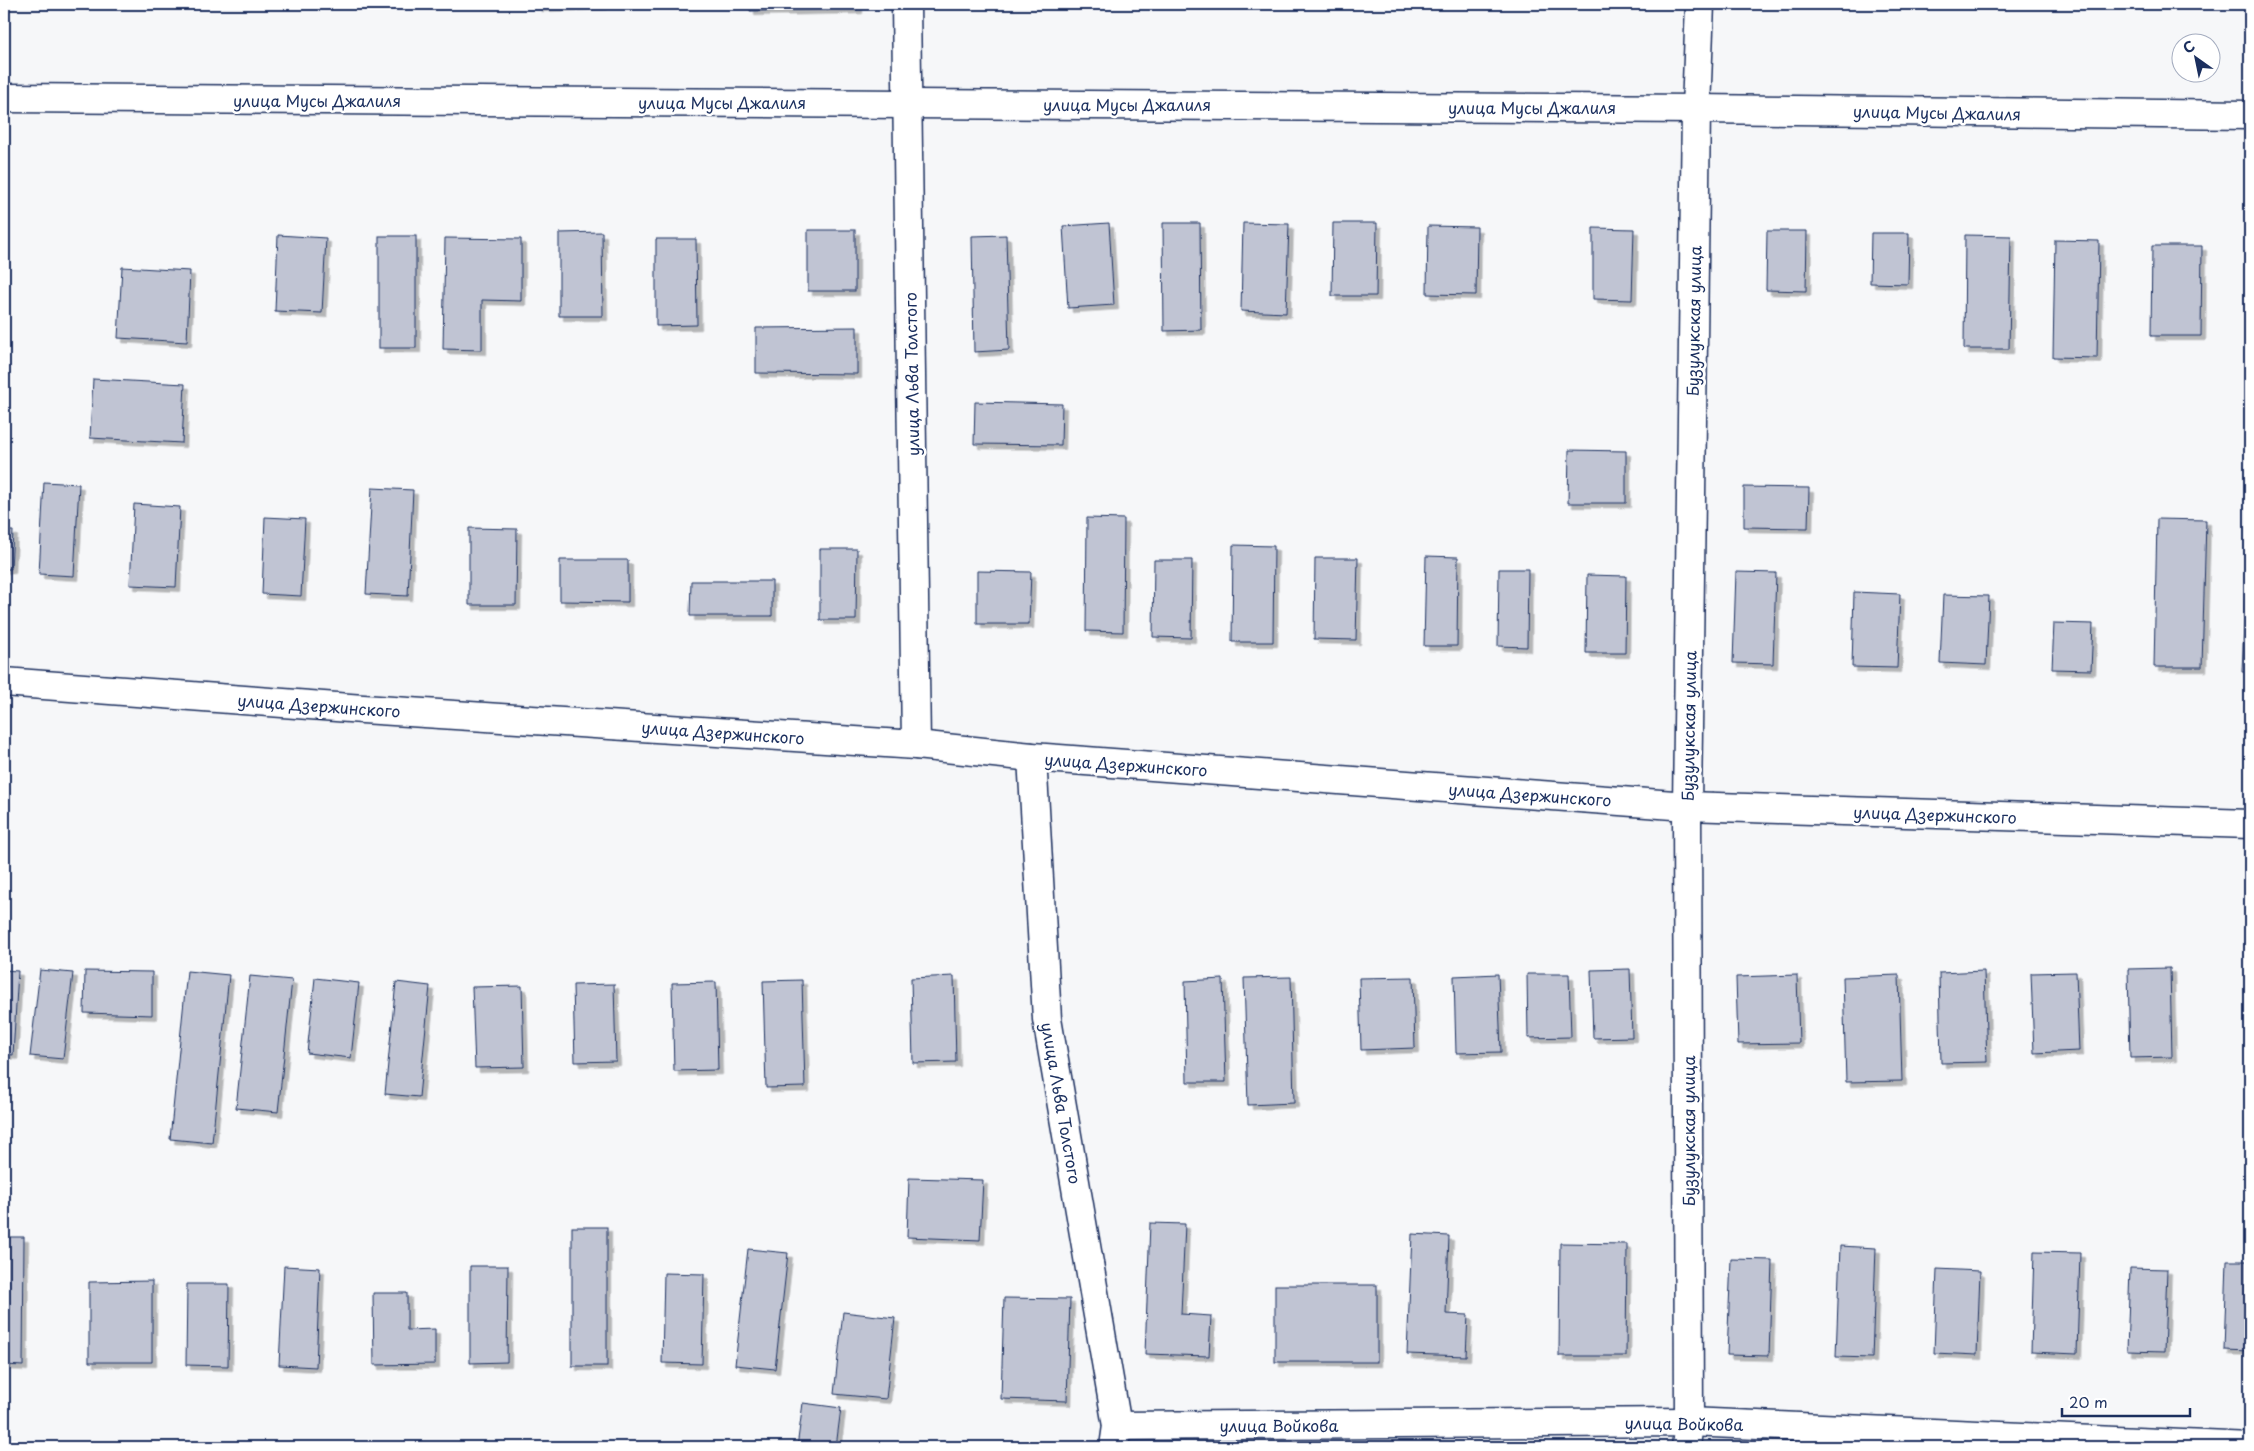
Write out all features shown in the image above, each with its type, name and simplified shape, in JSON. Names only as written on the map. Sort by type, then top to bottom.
[{"type":"street","name":"улица Льва Толстого","points":[[906,4],[916,745]]},
{"type":"street","name":"Бузулукская улица","points":[[1688,1435],[1687,806],[1696,108],[1700,4]]},
{"type":"street","name":"улица Мусы Джалиля","points":[[4,98],[1696,108],[2250,116]]},
{"type":"street","name":"улица Дзержинского","points":[[4,682],[363,709],[916,745],[1032,756],[1687,806],[2250,824]]},
{"type":"street","name":"улица Льва Толстого","points":[[1032,756],[1047,1019],[1116,1436]]},
{"type":"street","name":"улица Войкова","points":[[1116,1436],[1688,1435],[2250,1447]]},
{"type":"building","points":[[537,4],[603,4],[603,5],[537,7]]},
{"type":"building","points":[[750,4],[858,4],[858,9],[750,11]]},
{"type":"building","points":[[1109,223],[1114,305],[1068,308],[1063,226]]},
{"type":"building","points":[[1163,223],[1200,223],[1201,330],[1164,331]]},
{"type":"building","points":[[1243,223],[1289,224],[1286,313],[1241,311]]},
{"type":"building","points":[[1333,223],[1377,223],[1376,296],[1332,296]]},
{"type":"building","points":[[1428,226],[1477,227],[1476,295],[1427,294]]},
{"type":"building","points":[[1593,228],[1634,229],[1632,300],[1593,299]]},
{"type":"building","points":[[808,230],[855,230],[855,291],[808,291]]},
{"type":"building","points":[[1767,231],[1807,231],[1806,291],[1766,290]]},
{"type":"building","points":[[602,232],[603,316],[559,316],[559,233]]},
{"type":"building","points":[[1871,233],[1909,233],[1908,284],[1870,283]]},
{"type":"building","points":[[278,235],[326,238],[322,313],[275,311]]},
{"type":"building","points":[[1006,235],[1009,350],[974,352],[972,236]]},
{"type":"building","points":[[1965,235],[2011,236],[2009,349],[1964,349]]},
{"type":"building","points":[[379,236],[416,236],[416,348],[379,348]]},
{"type":"building","points":[[445,238],[521,239],[521,301],[482,300],[482,350],[443,349]]},
{"type":"building","points":[[656,239],[696,239],[697,325],[656,326]]},
{"type":"building","points":[[2055,240],[2099,241],[2097,358],[2053,357]]},
{"type":"building","points":[[2152,246],[2202,246],[2201,336],[2151,336]]},
{"type":"building","points":[[122,267],[190,271],[187,342],[118,338]]},
{"type":"building","points":[[857,327],[857,374],[756,373],[756,328]]},
{"type":"building","points":[[93,379],[185,384],[182,443],[90,438]]},
{"type":"building","points":[[975,402],[1062,404],[1061,445],[974,444]]},
{"type":"building","points":[[1569,450],[1626,451],[1626,503],[1568,503]]},
{"type":"building","points":[[44,482],[79,484],[74,576],[39,574]]},
{"type":"building","points":[[1744,487],[1809,488],[1808,528],[1744,527]]},
{"type":"building","points":[[372,488],[413,490],[408,596],[366,594]]},
{"type":"building","points":[[134,504],[180,507],[176,587],[130,585]]},
{"type":"building","points":[[265,517],[305,519],[301,596],[262,594]]},
{"type":"building","points":[[1087,518],[1124,519],[1123,632],[1086,631]]},
{"type":"building","points":[[2157,519],[2206,520],[2202,667],[2154,667]]},
{"type":"building","points":[[469,528],[517,529],[516,605],[469,605]]},
{"type":"building","points":[[4,531],[13,531],[11,569],[4,569]]},
{"type":"building","points":[[1233,545],[1274,546],[1273,642],[1232,642]]},
{"type":"building","points":[[820,549],[857,549],[856,620],[820,620]]},
{"type":"building","points":[[1426,556],[1458,557],[1457,646],[1424,646]]},
{"type":"building","points":[[1315,558],[1358,558],[1356,640],[1314,639]]},
{"type":"building","points":[[560,560],[628,560],[628,602],[560,601]]},
{"type":"building","points":[[1154,560],[1192,560],[1191,638],[1153,637]]},
{"type":"building","points":[[1499,569],[1528,569],[1527,647],[1498,646]]},
{"type":"building","points":[[977,571],[1031,572],[1029,624],[977,624]]},
{"type":"building","points":[[1736,572],[1776,573],[1773,664],[1733,663]]},
{"type":"building","points":[[1587,575],[1626,576],[1625,653],[1586,653]]},
{"type":"building","points":[[691,581],[772,581],[772,616],[690,616]]},
{"type":"building","points":[[1854,592],[1900,594],[1897,668],[1852,667]]},
{"type":"building","points":[[1943,595],[1989,596],[1986,665],[1940,663]]},
{"type":"building","points":[[2245,600],[2250,600],[2250,672],[2242,672]]},
{"type":"building","points":[[2054,623],[2093,624],[2091,670],[2052,669]]},
{"type":"building","points":[[2250,967],[2250,1051],[2248,968]]},
{"type":"building","points":[[2170,968],[2172,1057],[2130,1058],[2128,969]]},
{"type":"building","points":[[1630,969],[1632,1037],[1593,1038],[1591,970]]},
{"type":"building","points":[[4,970],[18,971],[13,1055],[4,1054]]},
{"type":"building","points":[[40,970],[73,973],[63,1059],[30,1056]]},
{"type":"building","points":[[85,971],[152,972],[152,1015],[84,1013]]},
{"type":"building","points":[[187,971],[229,975],[212,1143],[170,1139]]},
{"type":"building","points":[[1984,971],[1987,1062],[1941,1063],[1939,973]]},
{"type":"building","points":[[2076,972],[2079,1051],[2034,1053],[2031,973]]},
{"type":"building","points":[[1498,974],[1501,1052],[1456,1053],[1454,976]]},
{"type":"building","points":[[1527,974],[1569,974],[1571,1037],[1528,1038]]},
{"type":"building","points":[[1797,975],[1799,1043],[1738,1044],[1736,977]]},
{"type":"building","points":[[1899,975],[1902,1081],[1846,1082],[1843,977]]},
{"type":"building","points":[[250,976],[292,980],[278,1112],[236,1108]]},
{"type":"building","points":[[954,976],[956,1062],[913,1063],[911,978]]},
{"type":"building","points":[[1291,977],[1294,1103],[1248,1105],[1244,978]]},
{"type":"building","points":[[1413,977],[1415,1048],[1361,1050],[1359,978]]},
{"type":"building","points":[[315,978],[359,983],[351,1058],[307,1053]]},
{"type":"building","points":[[1223,979],[1226,1082],[1187,1082],[1185,981]]},
{"type":"building","points":[[802,980],[805,1087],[766,1088],[763,981]]},
{"type":"building","points":[[396,982],[430,986],[419,1097],[385,1094]]},
{"type":"building","points":[[716,982],[718,1070],[674,1071],[672,983]]},
{"type":"building","points":[[614,984],[616,1061],[575,1062],[573,985]]},
{"type":"building","points":[[522,986],[524,1067],[475,1068],[472,987]]},
{"type":"building","points":[[909,1178],[983,1180],[980,1240],[907,1237]]},
{"type":"building","points":[[1150,1223],[1185,1224],[1181,1314],[1211,1316],[1209,1356],[1145,1354]]},
{"type":"building","points":[[572,1227],[607,1227],[607,1366],[572,1366]]},
{"type":"building","points":[[1412,1234],[1449,1236],[1446,1314],[1468,1315],[1466,1356],[1407,1354]]},
{"type":"building","points":[[4,1237],[24,1237],[23,1366],[4,1365]]},
{"type":"building","points":[[1560,1243],[1627,1244],[1626,1356],[1559,1356]]},
{"type":"building","points":[[1840,1246],[1876,1248],[1872,1358],[1836,1357]]},
{"type":"building","points":[[748,1249],[788,1253],[775,1369],[735,1365]]},
{"type":"building","points":[[2034,1252],[2080,1253],[2077,1354],[2031,1352]]},
{"type":"building","points":[[1731,1259],[1772,1260],[1769,1356],[1727,1355]]},
{"type":"building","points":[[2227,1261],[2250,1261],[2250,1351],[2224,1350]]},
{"type":"building","points":[[284,1266],[320,1268],[316,1367],[279,1365]]},
{"type":"building","points":[[470,1266],[508,1266],[507,1362],[470,1363]]},
{"type":"building","points":[[2130,1268],[2167,1269],[2164,1352],[2127,1351]]},
{"type":"building","points":[[1937,1269],[1980,1271],[1977,1355],[1934,1353]]},
{"type":"building","points":[[664,1273],[704,1274],[702,1364],[662,1363]]},
{"type":"building","points":[[152,1281],[152,1362],[89,1362],[89,1282]]},
{"type":"building","points":[[187,1284],[229,1284],[228,1366],[186,1365]]},
{"type":"building","points":[[1275,1285],[1377,1285],[1377,1362],[1275,1362]]},
{"type":"building","points":[[373,1293],[407,1293],[407,1330],[435,1329],[435,1364],[374,1365]]},
{"type":"building","points":[[1004,1298],[1070,1299],[1067,1401],[1001,1399]]},
{"type":"building","points":[[843,1312],[895,1318],[886,1399],[834,1394]]},
{"type":"building","points":[[803,1403],[841,1408],[836,1447],[797,1447]]}]
